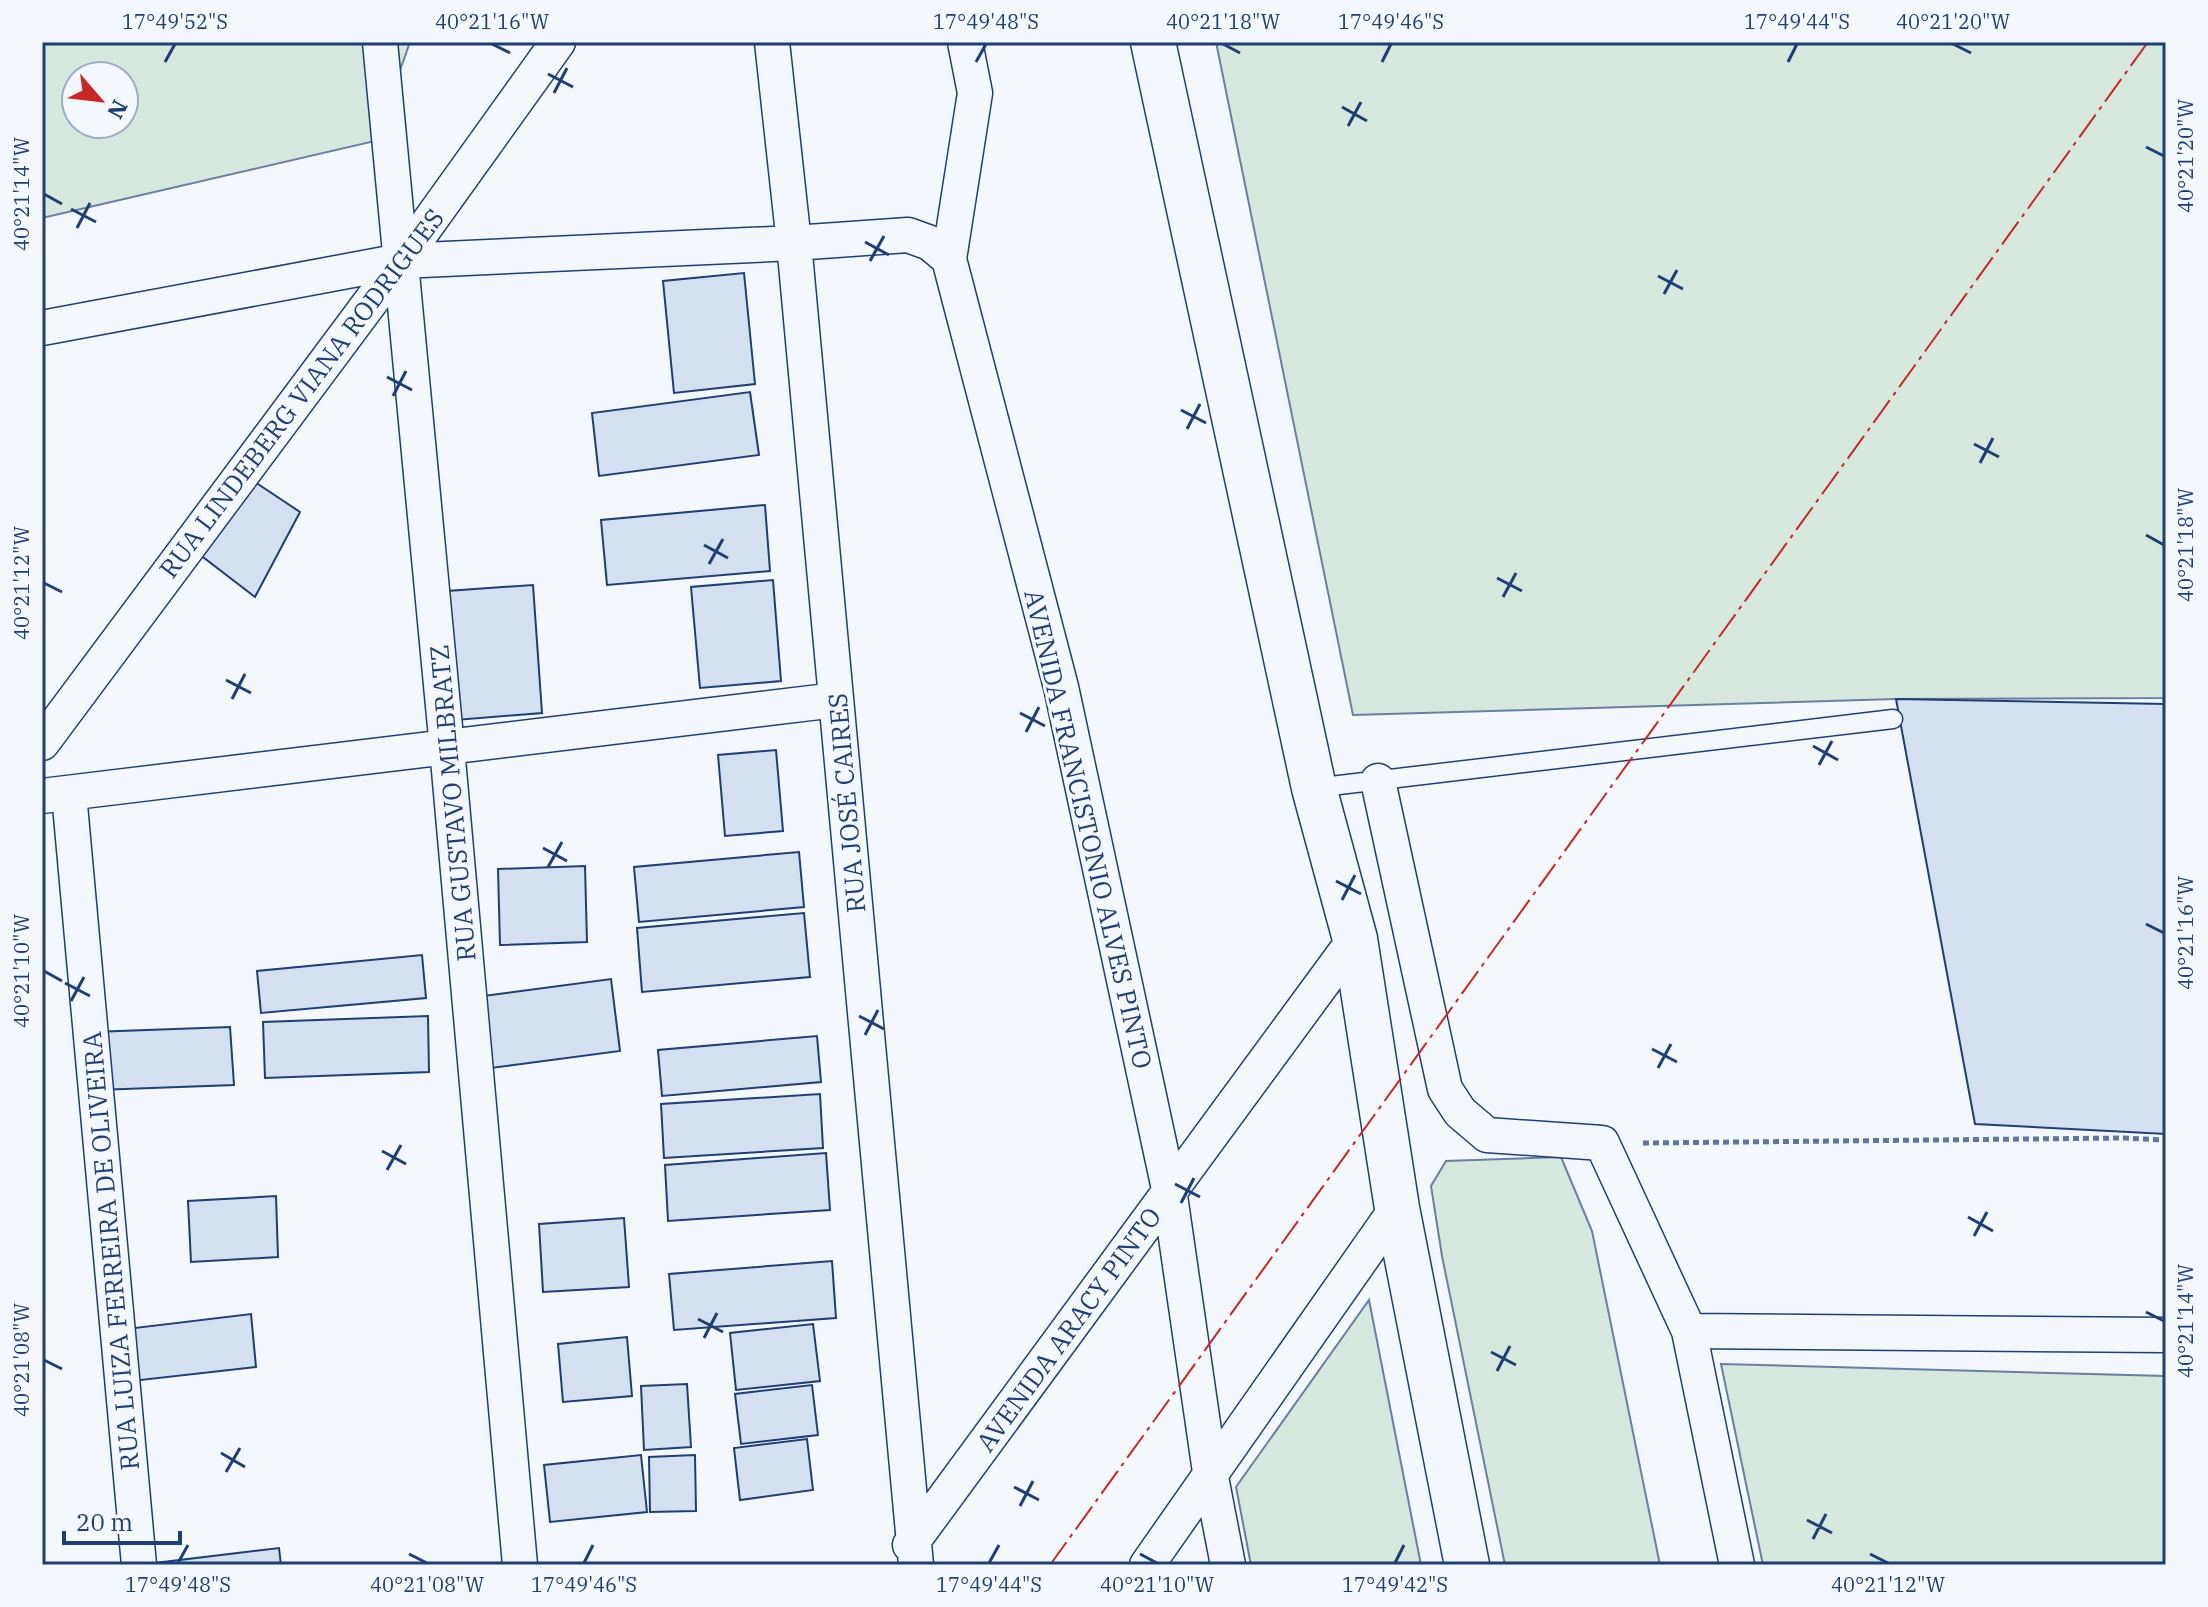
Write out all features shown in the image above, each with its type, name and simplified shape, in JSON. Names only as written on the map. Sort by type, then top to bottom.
[{"type":"main road","points":[[1153,42],[1314,788],[1355,939],[1397,1208],[1467,1565]]},
{"type":"street","name":"RUA GUSTAVO MILBRATZ","points":[[380,42],[520,1565]]},
{"type":"street","name":"RUA LINDEBERG VIANA RODRIGUES","points":[[42,743],[52,705],[401,261],[558,42]]},
{"type":"street","name":"RUA JOSÉ CAIRES","points":[[772,42],[794,243],[916,1551]]},
{"type":"street","points":[[949,259],[975,93],[965,42]]},
{"type":"street","points":[[42,328],[401,261],[908,235],[930,243],[949,259]]},
{"type":"street","name":"AVENIDA FRANCISTONIO ALVES PINTO","points":[[949,259],[1061,687],[1169,1189],[1210,1472],[1228,1565]]},
{"type":"street","points":[[55,795],[836,700]]},
{"type":"street","points":[[1378,781],[1445,1089],[1460,1112],[1487,1135],[1602,1143],[1689,1331],[1737,1565]]},
{"type":"street","name":"RUA LUIZA FERREIRA DE OLIVEIRA","points":[[55,795],[139,1565]]},
{"type":"street","name":"AVENIDA ARACY PINTO","points":[[896,1565],[916,1551],[1169,1189],[1355,939]]},
{"type":"street","points":[[1147,1565],[1397,1208]]},
{"type":"street","points":[[1689,1331],[2166,1335]]},
{"type":"lane","points":[[1314,788],[1893,719]]},
{"type":"path","points":[[1602,1143],[2166,1140]]},
{"type":"shaded area","points":[[42,42],[410,42],[375,141],[42,218]]},
{"type":"shaded area","points":[[1216,42],[2166,42],[2166,698],[1896,699],[1353,715]]},
{"type":"shaded area","points":[[1561,1157],[1592,1231],[1660,1565],[1505,1565],[1442,1256],[1431,1186],[1446,1161]]},
{"type":"shaded area","points":[[1369,1300],[1421,1565],[1251,1565],[1236,1487]]},
{"type":"shaded area","points":[[1721,1364],[2166,1376],[2166,1565],[1763,1565]]},
{"type":"building","points":[[744,273],[755,384],[674,393],[663,281]]},
{"type":"building","points":[[750,392],[759,455],[599,476],[592,413]]},
{"type":"building","points":[[252,480],[300,512],[255,597],[199,554]]},
{"type":"building","points":[[765,505],[770,571],[607,585],[601,520]]},
{"type":"building","points":[[773,580],[781,681],[700,688],[691,587]]},
{"type":"building","points":[[533,585],[542,713],[456,720],[447,591]]},
{"type":"building","points":[[1896,699],[2166,704],[2166,1134],[1975,1124]]},
{"type":"building","points":[[776,750],[783,831],[725,836],[718,755]]},
{"type":"building","points":[[799,852],[804,907],[639,922],[634,867]]},
{"type":"building","points":[[585,866],[587,942],[500,945],[498,869]]},
{"type":"building","points":[[804,913],[810,977],[642,992],[637,928]]},
{"type":"building","points":[[422,955],[426,998],[261,1013],[257,971]]},
{"type":"building","points":[[611,979],[620,1051],[491,1068],[483,996]]},
{"type":"building","points":[[428,1016],[429,1072],[265,1078],[263,1022]]},
{"type":"building","points":[[230,1027],[234,1085],[97,1090],[92,1032]]},
{"type":"building","points":[[817,1036],[821,1082],[662,1096],[658,1050]]},
{"type":"building","points":[[820,1094],[823,1148],[664,1158],[661,1104]]},
{"type":"building","points":[[826,1153],[830,1210],[668,1221],[665,1165]]},
{"type":"building","points":[[276,1196],[278,1257],[191,1262],[188,1201]]},
{"type":"building","points":[[624,1218],[629,1287],[543,1292],[539,1224]]},
{"type":"building","points":[[832,1261],[836,1318],[674,1330],[669,1274]]},
{"type":"building","points":[[251,1314],[256,1367],[132,1381],[126,1329]]},
{"type":"building","points":[[813,1324],[820,1381],[736,1390],[730,1333]]},
{"type":"building","points":[[627,1337],[632,1396],[563,1402],[558,1344]]},
{"type":"building","points":[[687,1384],[691,1447],[644,1450],[641,1386]]},
{"type":"building","points":[[812,1385],[818,1435],[741,1444],[735,1394]]},
{"type":"building","points":[[807,1439],[813,1490],[740,1500],[734,1448]]},
{"type":"building","points":[[641,1455],[647,1512],[550,1522],[544,1465]]},
{"type":"building","points":[[695,1455],[696,1511],[650,1512],[649,1457]]},
{"type":"building","points":[[279,1548],[281,1565],[147,1565],[147,1564]]},
{"type":"power","points":[[1050,1565],[2148,42]]}]
